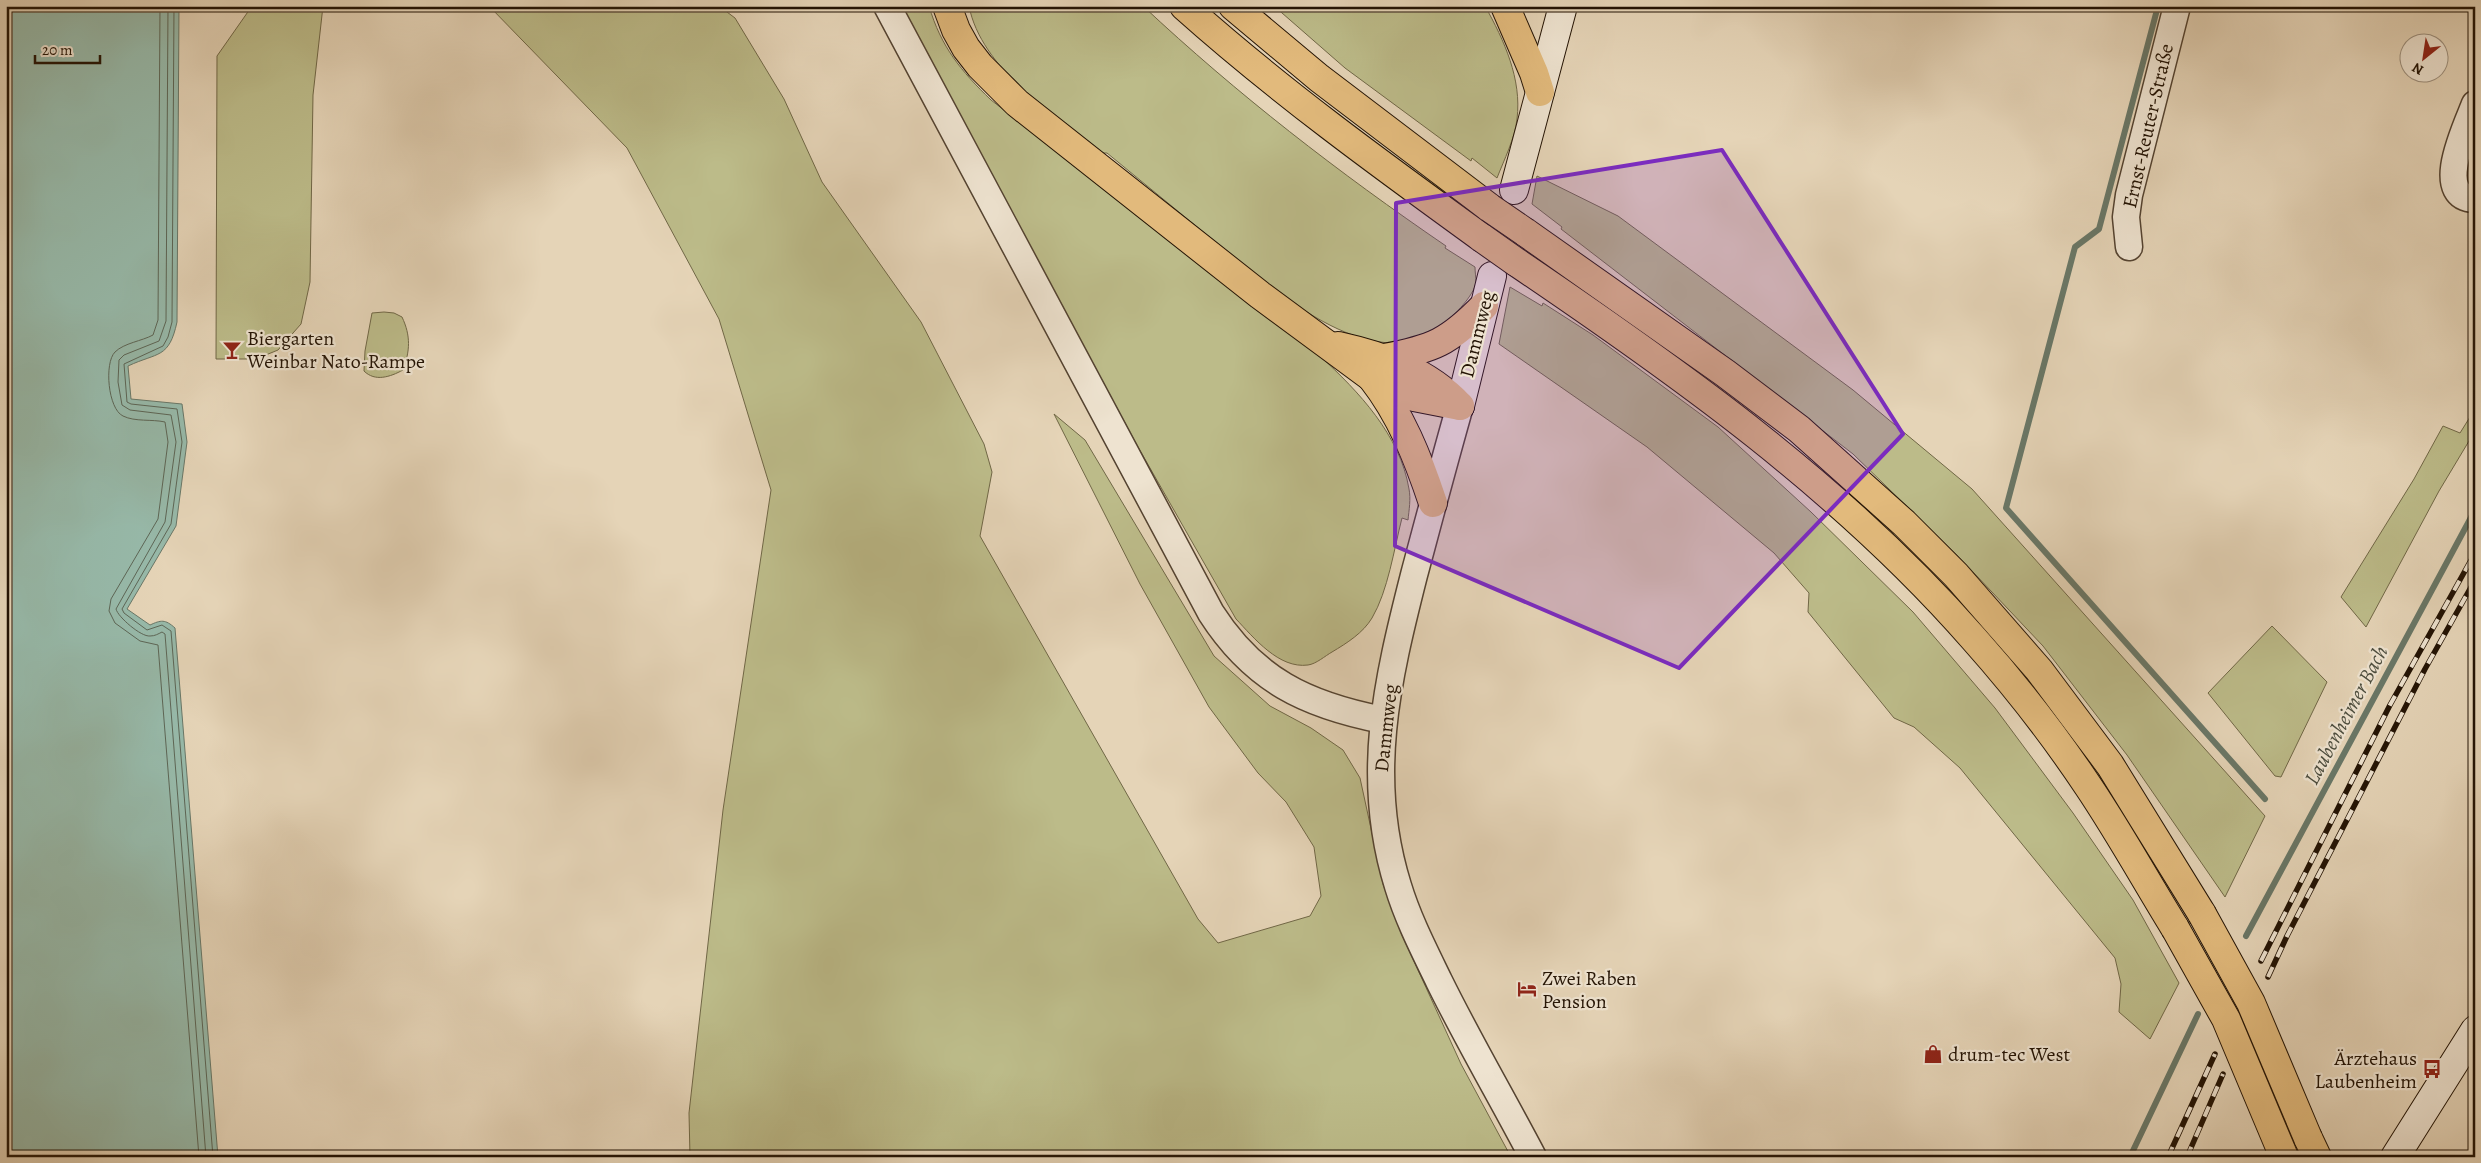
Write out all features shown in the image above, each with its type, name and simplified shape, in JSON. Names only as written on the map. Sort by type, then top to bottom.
[{"type":"highway","points":[[947,6],[956,30],[966,48],[990,77],[1017,103],[1260,296],[1330,344],[1377,367],[1435,382],[1460,406]]},
{"type":"highway","points":[[1184,6],[1274,82],[1353,144],[1516,262],[1639,345],[1797,467],[1862,524],[1916,577],[1980,646],[2018,692],[2088,786],[2175,928],[2226,1019],[2284,1157]]},
{"type":"highway","points":[[1233,6],[1371,119],[1490,208],[1725,373],[1799,429],[1910,530],[1956,575],[2039,670],[2110,765],[2202,914],[2251,1003],[2315,1153]]},
{"type":"highway","points":[[1241,6],[1262,31]]},
{"type":"highway","points":[[1505,6],[1534,73],[1540,92]]},
{"type":"highway","points":[[1377,367],[1436,345],[1466,324],[1484,306]]},
{"type":"highway","points":[[1377,367],[1387,398],[1411,442],[1433,502]]},
{"type":"street","points":[[887,6],[1211,612],[1225,634],[1254,664],[1271,678],[1300,694],[1342,712],[1383,720]]},
{"type":"street","points":[[1514,190],[1562,6]]},
{"type":"street","name":"Ernst-Reuter-Straße","points":[[2129,247],[2126,217],[2129,195],[2177,6]]},
{"type":"street","points":[[2475,104],[2470,137],[2453,168],[2453,183],[2458,191],[2469,199],[2475,199]]},
{"type":"street","name":"Dammweg","points":[[1492,276],[1404,617],[1383,720],[1380,748],[1381,801],[1384,828],[1398,886],[1408,916],[1454,1011],[1533,1157]]},
{"type":"street","points":[[2395,1157],[2475,1030]]},
{"type":"highlighted area","points":[[1722,150],[1903,434],[1679,668],[1395,546],[1396,203]]},
{"type":"shaded area","points":[[252,6],[323,6],[313,95],[310,282],[301,324],[278,350],[256,359],[216,359],[217,56]]},
{"type":"shaded area","points":[[489,6],[719,6],[735,18],[784,99],[822,182],[921,322],[984,444],[992,472],[980,536],[1198,919],[1218,943],[1310,916],[1321,896],[1314,847],[1286,802],[1258,773],[1209,707],[1140,584],[1054,414],[1085,440],[1214,656],[1270,706],[1311,728],[1343,750],[1360,778],[1383,884],[1402,935],[1461,1064],[1511,1157],[690,1157],[689,1113],[723,810],[771,490],[719,319],[627,148]]},
{"type":"shaded area","points":[[900,6],[929,6],[940,34],[953,58],[991,100],[1320,356],[1349,384],[1376,416],[1397,450],[1410,493],[1410,504],[1408,520],[1402,518],[1390,570],[1378,607],[1368,623],[1349,641],[1314,663],[1297,665],[1287,662],[1268,651],[1236,619],[1138,447]]},
{"type":"shaded area","points":[[969,6],[1143,6],[1215,70],[1290,132],[1446,246],[1445,248],[1475,267],[1476,282],[1472,293],[1444,324],[1416,340],[1386,343],[1354,336],[1322,321],[1291,302],[1262,280],[1107,153],[1101,153],[1042,107],[1004,70],[988,50],[976,29]]},
{"type":"shaded area","points":[[1274,6],[1485,6],[1505,46],[1517,89],[1517,119],[1514,134],[1497,178],[1472,158],[1471,161],[1345,68]]},
{"type":"shaded area","points":[[1537,176],[1618,216],[1853,390],[1972,489],[2265,816],[2225,897],[2127,755],[2043,646],[1957,555],[1853,454],[1561,229],[1562,227],[1532,204]]},
{"type":"shaded area","points":[[1510,287],[1542,306],[1543,303],[1593,335],[1718,427],[1811,512],[1913,612],[1995,708],[2073,813],[2133,900],[2179,983],[2150,1039],[2119,1012],[2121,984],[2115,958],[1960,768],[1914,727],[1894,718],[1808,612],[1809,593],[1774,553],[1647,447],[1499,344]]},
{"type":"shaded area","points":[[372,313],[394,313],[402,317],[407,331],[408,350],[403,370],[393,375],[378,377],[364,371],[365,351]]},
{"type":"shaded area","points":[[2475,409],[2475,431],[2439,491],[2366,627],[2341,597],[2414,479],[2443,426],[2460,433]]},
{"type":"shaded area","points":[[2272,626],[2327,682],[2281,777],[2275,776],[2208,693]]},
{"type":"water","points":[[6,6],[179,6],[177,322],[170,343],[161,353],[128,366],[131,399],[182,404],[187,442],[176,526],[127,609],[150,625],[163,621],[175,628],[218,1157],[6,1157]]},
{"type":"waterway","points":[[2158,6],[2099,229],[2075,247],[2006,508],[2265,799]]},
{"type":"waterway","name":"Laubenheimer Bach","points":[[2246,936],[2475,510]]},
{"type":"waterway","name":"Laubenheimer Bach","points":[[2130,1157],[2198,1014]]},
{"type":"railway","points":[[2261,961],[2390,705],[2475,553]]},
{"type":"railway","points":[[2268,977],[2287,936],[2425,669],[2475,580]]},
{"type":"railway","points":[[2168,1157],[2215,1054]]},
{"type":"railway","points":[[2187,1157],[2223,1074]]},
{"type":"place","name":"Biergarten Weinbar Nato-Rampe","points":[[232,350]]},
{"type":"place","name":"Zwei Raben Pension","points":[[1527,989]]},
{"type":"place","name":"drum-tec West","points":[[1933,1054]]},
{"type":"place","name":"Ärztehaus Laubenheim","points":[[2432,1069]]}]
